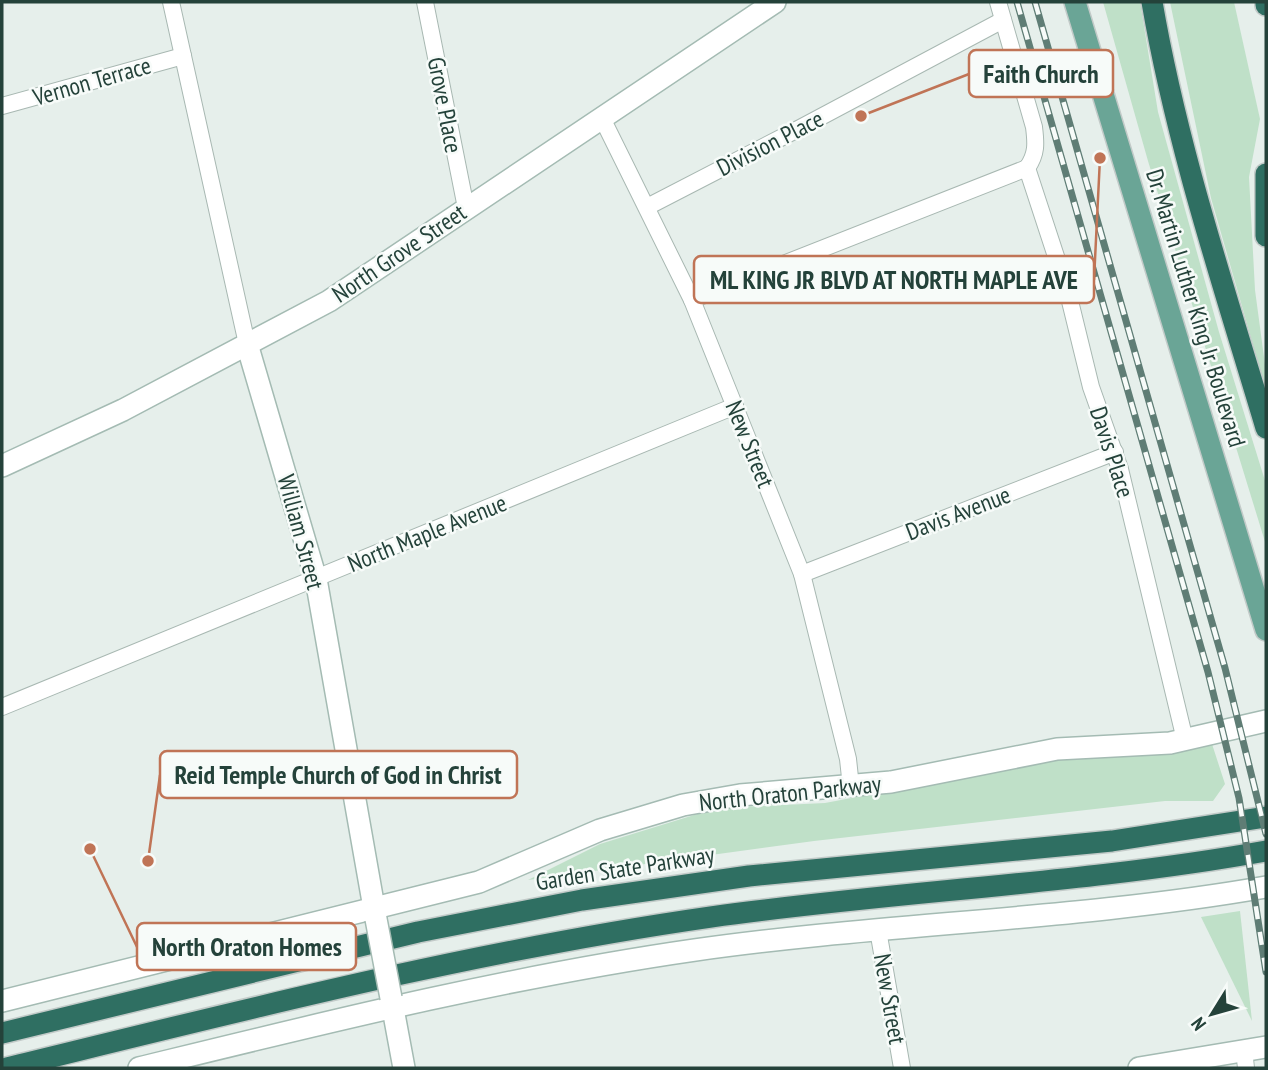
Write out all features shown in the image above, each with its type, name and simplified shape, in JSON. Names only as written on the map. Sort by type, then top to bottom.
[{"type":"highway","points":[[1153,2],[1186,163],[1266,428]]},
{"type":"highway","points":[[1266,174],[1266,236]]},
{"type":"highway","name":"Garden State Parkway","points":[[2,1033],[418,932],[569,902],[750,876],[1085,844],[1266,817]]},
{"type":"highway","points":[[7,1068],[442,965],[581,937],[747,913],[1117,872],[1266,851]]},
{"type":"main road","name":"North Grove Street","points":[[2,466],[122,410],[329,301],[775,2]]},
{"type":"main road","name":"Dr. Martin Luther King Jr. Boulevard","points":[[1075,2],[1266,630]]},
{"type":"main road","name":"William Street","points":[[247,344],[316,579],[404,1068]]},
{"type":"main road","name":"North Oraton Parkway","points":[[2,1001],[375,914],[479,883],[600,830],[657,811],[740,795],[891,782],[1049,750],[1185,740],[1266,722]]},
{"type":"main road","points":[[139,1068],[392,1002],[644,958],[878,930],[1103,911],[1266,887]]},
{"type":"main road","points":[[1139,1068],[1245,1059],[1266,1047]]},
{"type":"street","name":"William Street","points":[[171,2],[247,344]]},
{"type":"street","name":"Grove Place","points":[[425,2],[466,208]]},
{"type":"street","points":[[692,300],[1027,167],[1034,158],[1034,127],[998,2]]},
{"type":"street","name":"Division Place","points":[[647,207],[1003,20]]},
{"type":"street","name":"Vernon Terrace","points":[[2,106],[183,55]]},
{"type":"street","name":"New Street","points":[[602,118],[692,300],[802,574],[848,758],[851,787]]},
{"type":"street","name":"Davis Place","points":[[1027,167],[1068,293],[1091,387],[1115,452],[1185,740]]},
{"type":"street","name":"North Maple Avenue","points":[[2,707],[735,406]]},
{"type":"street","name":"Davis Avenue","points":[[802,574],[1115,452]]},
{"type":"street","name":"New Street","points":[[878,930],[902,1068]]},
{"type":"green space","points":[[1103,2],[1140,2],[1158,112],[1219,332],[1266,484],[1266,545],[1148,161]]},
{"type":"green space","points":[[1170,2],[1234,2],[1260,119],[1249,177],[1255,290],[1266,390],[1211,198]]},
{"type":"green space","points":[[1212,744],[1225,784],[1213,801],[1165,801],[814,841],[528,880],[600,844],[717,808],[825,803],[1073,756]]},
{"type":"green space","points":[[1240,911],[1252,1021],[1201,917]]},
{"type":"railway","points":[[1017,2],[1208,672],[1239,798],[1266,972]]},
{"type":"railway","points":[[1035,2],[1225,668],[1266,834]]},
{"type":"place","name":"Faith Church","points":[[861,116]]},
{"type":"place","name":"ML KING JR BLVD AT NORTH MAPLE AVE","points":[[1100,158]]},
{"type":"place","name":"North Oraton Homes","points":[[90,849]]},
{"type":"place","name":"Reid Temple Church of God in Christ","points":[[148,861]]}]
